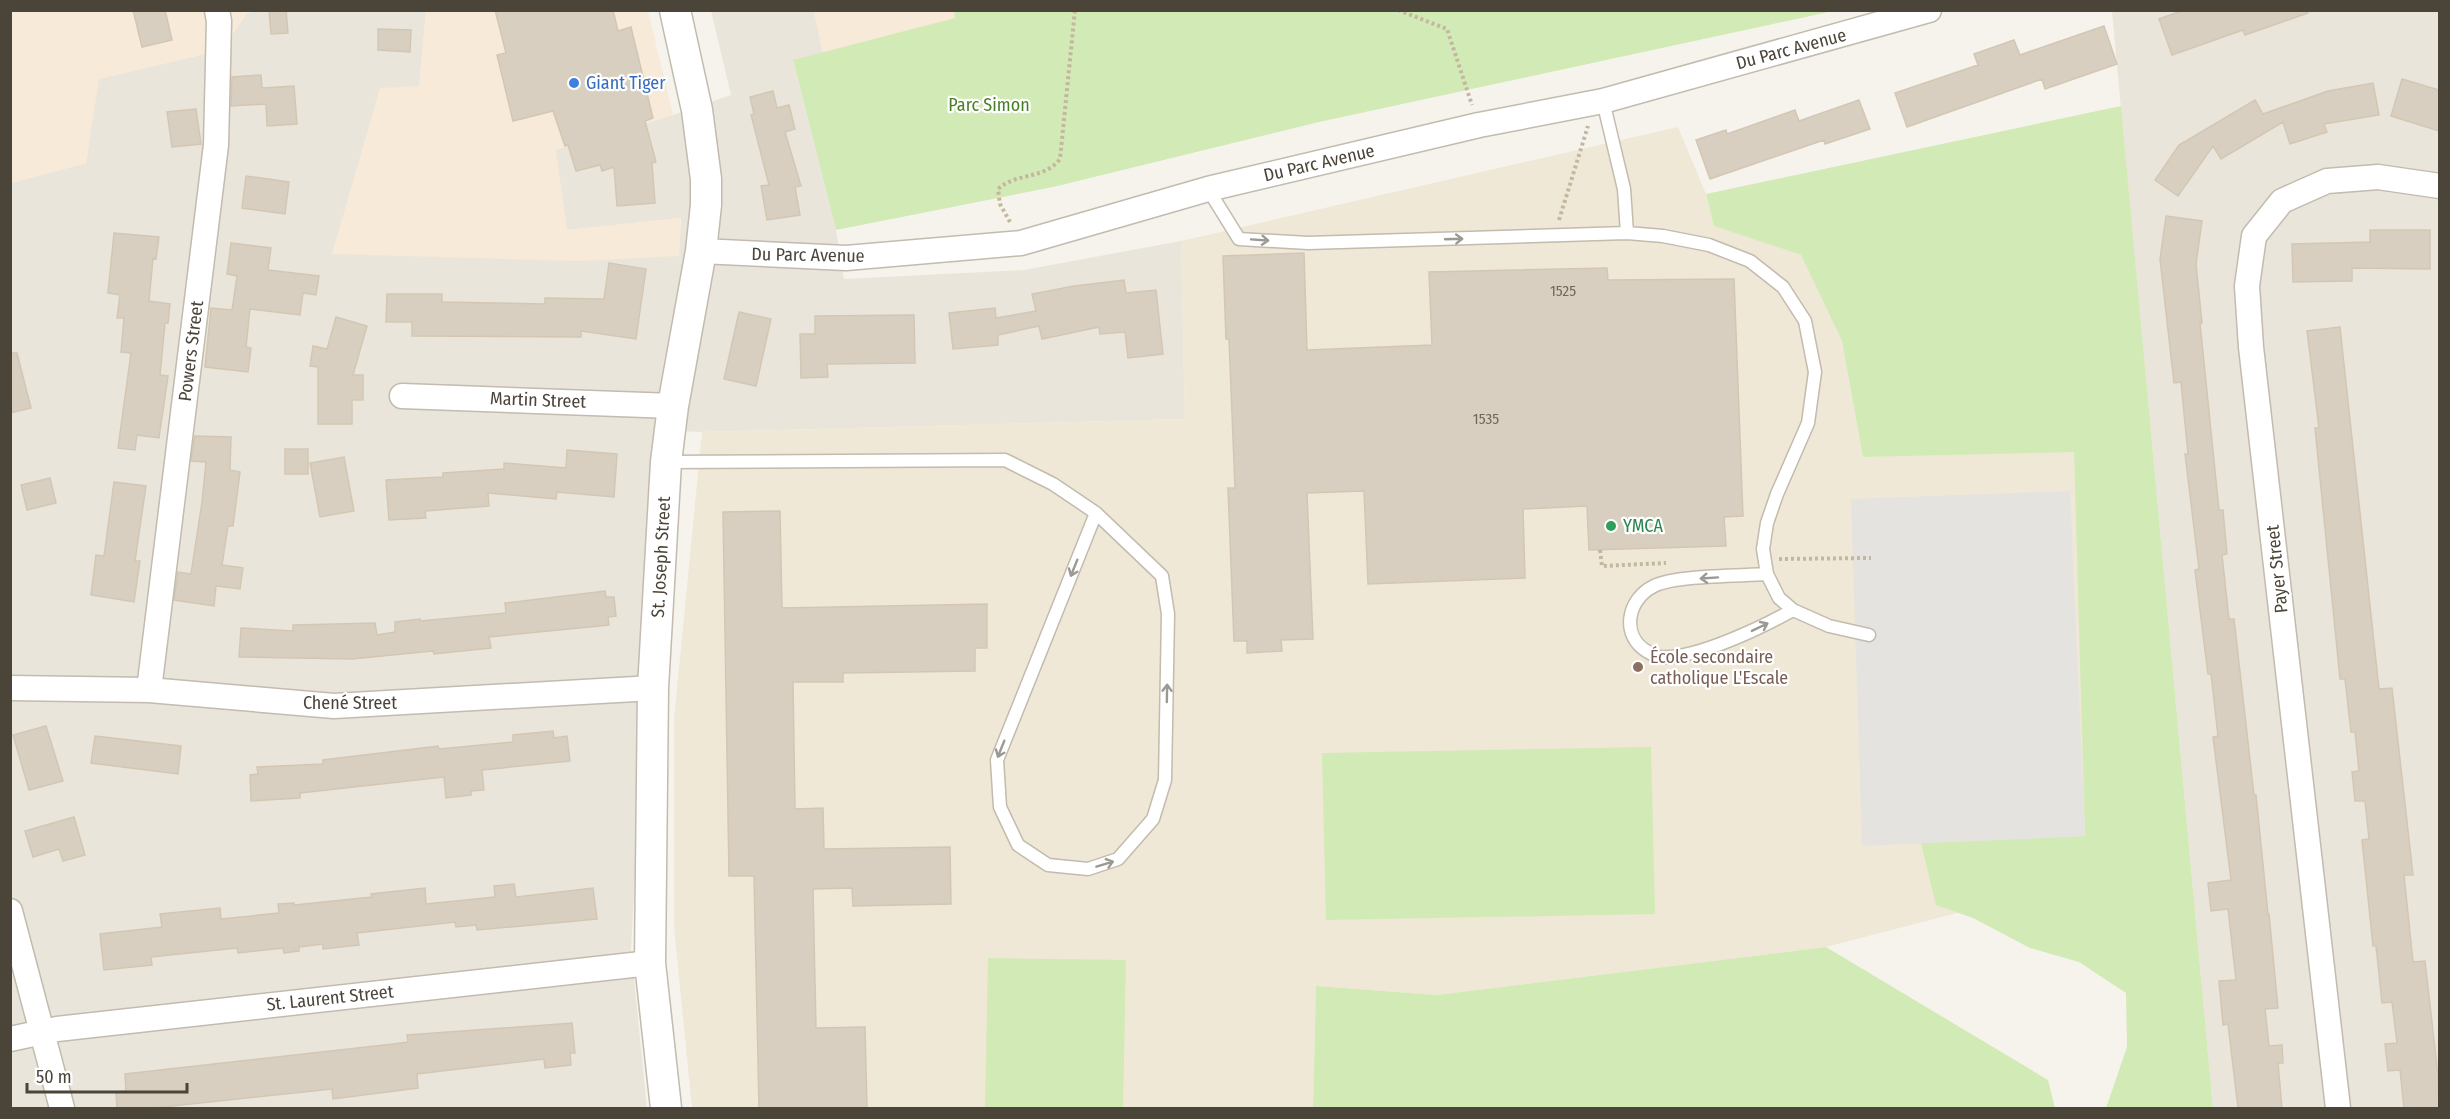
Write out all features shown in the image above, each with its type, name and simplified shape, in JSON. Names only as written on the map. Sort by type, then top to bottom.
[{"type":"street","name":"Powers Street","points":[[149,690],[216,145],[219,21],[217,10]]},
{"type":"street","name":"St. Joseph Street","points":[[666,1108],[650,963],[653,688],[666,462],[673,406],[701,251],[706,205],[706,179],[697,110],[675,10]]},
{"type":"street","name":"Du Parc Avenue","points":[[701,251],[846,258],[1021,243],[1208,189],[1479,125],[1604,101],[1929,10]]},
{"type":"street","name":"Payer Street","points":[[2338,1108],[2251,347],[2247,286],[2254,236],[2282,201],[2327,181],[2378,177],[2439,186]]},
{"type":"street","name":"Martin Street","points":[[402,396],[673,406]]},
{"type":"street","name":"Chené Street","points":[[10,688],[149,690],[334,706],[653,688]]},
{"type":"street","points":[[10,911],[62,1108]]},
{"type":"street","name":"St. Laurent Street","points":[[10,1039],[42,1031],[650,963]]},
{"type":"lane","points":[[1604,101],[1624,189],[1628,233]]},
{"type":"lane","points":[[1208,189],[1239,239],[1308,243],[1628,233],[1663,236],[1709,245],[1750,261],[1784,287],[1805,321],[1815,372],[1808,423],[1767,522],[1763,549],[1767,574],[1779,598],[1793,610],[1829,626],[1869,634]]},
{"type":"lane","points":[[666,462],[1005,460],[1053,484],[1096,513],[1162,576],[1168,614],[1166,756],[1165,780],[1153,819],[1118,860],[1088,868],[1048,865],[1017,845],[1000,807],[997,760],[1096,513]]},
{"type":"lane","points":[[1767,574],[1670,581],[1652,587],[1639,599],[1630,615],[1629,632],[1640,648],[1658,658],[1679,656],[1742,636],[1793,610]]},
{"type":"path","points":[[1021,243],[1000,204],[998,189],[1005,182],[1052,170],[1060,159],[1075,10]]},
{"type":"path","points":[[1398,10],[1447,29],[1479,125]]},
{"type":"path","points":[[1554,236],[1590,120]]},
{"type":"path","points":[[1765,559],[1871,558]]},
{"type":"shaded area","points":[[11,11],[257,11],[247,13],[222,50],[99,79],[86,163],[11,183]]},
{"type":"shaded area","points":[[257,11],[426,11],[419,87],[333,254],[679,256],[681,218],[567,230],[555,150],[731,95],[711,11],[814,11],[823,53],[793,61],[836,230],[844,279],[1024,270],[1181,241],[1185,419],[702,432],[659,430],[631,949],[647,1108],[11,1108],[11,183],[86,163],[98,79],[222,50],[247,13]]},
{"type":"shaded area","points":[[426,11],[648,11],[673,115],[556,150],[567,230],[681,218],[679,256],[579,261],[332,254],[380,88],[419,86]]},
{"type":"shaded area","points":[[814,11],[954,11],[956,18],[823,53]]},
{"type":"shaded area","points":[[2112,11],[2439,11],[2439,1108],[2213,1108]]},
{"type":"shaded area","name":"École secondaire catholique L'Escale","points":[[1678,127],[1706,194],[1714,226],[1801,255],[1842,341],[1863,457],[2074,451],[2092,878],[1826,947],[1437,995],[1316,986],[1313,1108],[692,1108],[674,927],[674,720],[702,432],[1185,419],[1181,241]]},
{"type":"shaded area","points":[[2070,491],[2085,836],[1862,846],[1851,499]]},
{"type":"green space","name":"Parc Simon","points":[[954,10],[1833,11],[1319,122],[1053,187],[836,230],[793,60],[955,18]]},
{"type":"green space","points":[[2121,106],[2213,1108],[2106,1108],[2127,1047],[2126,993],[2079,962],[2030,948],[1973,918],[1936,905],[1921,843],[2085,836],[2074,452],[1863,457],[1842,341],[1801,255],[1714,226],[1706,194]]},
{"type":"green space","points":[[1651,747],[1655,914],[1326,920],[1322,753]]},
{"type":"green space","points":[[1826,947],[2048,1080],[2055,1108],[1313,1108],[1316,986],[1437,995]]},
{"type":"green space","points":[[988,958],[1126,960],[1123,1108],[985,1108]]},
{"type":"building","points":[[133,10],[165,10],[172,40],[142,47]]},
{"type":"building","points":[[269,10],[286,10],[288,33],[271,34]]},
{"type":"building","name":"Giant Tiger","points":[[495,10],[613,10],[618,31],[631,27],[653,118],[645,121],[656,162],[652,163],[655,203],[617,206],[614,167],[602,171],[600,165],[576,171],[568,145],[565,146],[553,111],[513,121],[497,55],[506,53]]},
{"type":"building","points":[[2184,10],[2307,10],[2308,13],[2245,35],[2243,30],[2172,55],[2159,19]]},
{"type":"building","points":[[2104,26],[2117,64],[2045,89],[2042,79],[1907,127],[1895,93],[1978,65],[1974,54],[2014,40],[2020,55]]},
{"type":"building","points":[[378,29],[411,30],[410,52],[378,50]]},
{"type":"building","points":[[261,75],[262,88],[294,86],[297,124],[267,126],[266,104],[231,106],[232,77]]},
{"type":"building","points":[[2402,79],[2439,90],[2439,131],[2391,116]]},
{"type":"building","points":[[2373,83],[2379,115],[2324,124],[2327,132],[2290,144],[2283,122],[2221,159],[2213,146],[2178,196],[2155,180],[2179,145],[2255,100],[2263,114],[2328,91]]},
{"type":"building","points":[[773,91],[777,108],[789,105],[795,129],[785,132],[801,186],[795,187],[800,215],[767,220],[761,186],[769,185],[751,115],[754,114],[750,97]]},
{"type":"building","points":[[1859,100],[1870,129],[1825,144],[1824,140],[1710,179],[1696,140],[1726,130],[1727,134],[1795,110],[1799,121]]},
{"type":"building","points":[[196,109],[201,144],[172,147],[167,112]]},
{"type":"building","points":[[246,176],[289,182],[285,214],[242,208]]},
{"type":"building","points":[[2166,216],[2202,221],[2196,264],[2202,323],[2200,323],[2219,510],[2223,510],[2227,554],[2222,555],[2229,619],[2234,619],[2269,914],[2278,1008],[2265,1009],[2269,1046],[2282,1045],[2283,1063],[2278,1063],[2282,1108],[2238,1108],[2228,1024],[2223,1025],[2219,981],[2236,980],[2228,909],[2211,911],[2208,883],[2231,880],[2213,737],[2218,736],[2211,674],[2208,674],[2195,570],[2199,569],[2185,454],[2188,454],[2181,382],[2174,383],[2160,259]]},
{"type":"building","points":[[2370,230],[2430,230],[2430,269],[2352,268],[2352,281],[2293,282],[2292,244],[2370,242]]},
{"type":"building","points":[[114,233],[159,237],[156,259],[153,258],[149,301],[170,304],[168,323],[165,323],[160,375],[168,376],[159,438],[137,435],[135,450],[118,448],[131,353],[121,352],[124,318],[117,318],[120,295],[108,293]]},
{"type":"building","points":[[231,243],[271,248],[268,270],[319,276],[316,295],[303,293],[300,315],[250,309],[246,347],[251,348],[248,372],[205,367],[211,308],[232,310],[237,276],[227,274]]},
{"type":"building","points":[[1304,253],[1307,350],[1432,345],[1429,272],[1607,268],[1608,280],[1734,279],[1743,516],[1724,517],[1726,546],[1589,550],[1587,506],[1523,509],[1525,578],[1368,584],[1364,491],[1307,493],[1313,639],[1281,640],[1282,651],[1247,653],[1247,641],[1234,641],[1228,488],[1235,488],[1223,256]]},
{"type":"building","points":[[609,263],[646,269],[636,339],[581,331],[581,337],[412,336],[412,322],[386,322],[387,294],[442,294],[442,302],[545,304],[545,298],[604,299]]},
{"type":"building","points":[[1124,280],[1126,293],[1156,290],[1163,354],[1128,358],[1125,332],[1100,334],[1099,327],[1042,339],[1039,326],[998,335],[998,345],[953,349],[949,313],[995,308],[996,318],[1036,311],[1032,294]]},
{"type":"building","points":[[739,312],[771,319],[756,386],[724,379]]},
{"type":"building","points":[[914,315],[915,363],[827,364],[828,377],[801,378],[800,334],[815,334],[815,316]]},
{"type":"building","points":[[336,317],[367,326],[353,375],[363,375],[363,400],[352,400],[352,424],[318,424],[318,367],[310,366],[313,346],[327,349]]},
{"type":"building","points":[[2340,327],[2379,689],[2392,688],[2413,875],[2404,875],[2413,962],[2425,961],[2438,1075],[2439,1108],[2404,1108],[2400,1070],[2388,1071],[2385,1044],[2397,1043],[2392,1002],[2382,1003],[2376,946],[2373,946],[2362,840],[2369,839],[2365,801],[2355,801],[2352,772],[2359,771],[2355,732],[2351,732],[2345,679],[2340,679],[2315,428],[2319,428],[2307,331]]},
{"type":"building","points":[[10,353],[17,353],[31,408],[10,413]]},
{"type":"building","points":[[195,436],[231,437],[230,470],[240,472],[233,526],[228,526],[222,565],[243,568],[240,589],[216,586],[214,606],[174,600],[178,572],[191,574],[202,502],[206,462],[191,461]]},
{"type":"building","points":[[285,449],[308,449],[308,474],[285,474]]},
{"type":"building","points":[[567,450],[617,454],[614,497],[557,492],[556,499],[488,493],[489,506],[425,511],[426,518],[389,520],[386,480],[443,477],[443,473],[504,469],[504,463],[566,468]]},
{"type":"building","points":[[344,457],[354,511],[320,517],[310,463]]},
{"type":"building","points":[[50,478],[56,503],[27,510],[21,485]]},
{"type":"building","points":[[114,482],[146,486],[135,561],[140,561],[134,602],[91,595],[96,555],[104,556]]},
{"type":"building","points":[[780,511],[782,608],[987,604],[987,648],[975,648],[975,671],[843,673],[843,682],[793,682],[795,809],[823,808],[824,849],[950,847],[951,904],[853,906],[852,888],[813,889],[816,1028],[865,1027],[867,1108],[759,1108],[754,876],[729,876],[723,512]]},
{"type":"building","points":[[605,591],[606,597],[614,597],[616,616],[608,617],[609,625],[489,637],[491,648],[352,659],[239,657],[241,628],[293,631],[293,625],[375,623],[377,635],[395,632],[395,622],[506,613],[505,603]]},
{"type":"building","points":[[46,726],[63,781],[29,790],[13,735]]},
{"type":"building","points":[[553,731],[554,738],[567,736],[570,761],[482,770],[484,790],[471,791],[471,795],[446,798],[444,777],[300,793],[300,798],[251,801],[250,775],[258,774],[257,767],[323,764],[323,760],[438,746],[439,749],[513,742],[513,735]]},
{"type":"building","points":[[95,736],[181,746],[178,774],[91,763]]},
{"type":"building","points":[[74,817],[85,855],[63,861],[59,849],[33,857],[25,831]]},
{"type":"building","points":[[514,884],[516,897],[593,888],[597,919],[477,930],[476,925],[456,927],[455,922],[357,933],[359,945],[323,949],[323,944],[299,947],[299,951],[284,953],[283,948],[238,953],[237,948],[151,957],[152,965],[104,970],[100,934],[162,927],[160,914],[220,908],[221,919],[279,913],[278,904],[294,903],[294,905],[372,897],[371,894],[425,888],[426,904],[495,897],[494,886]]},
{"type":"building","points":[[572,1023],[575,1053],[570,1053],[571,1065],[545,1068],[544,1059],[417,1074],[418,1088],[333,1099],[332,1089],[154,1108],[117,1108],[116,1092],[126,1091],[125,1074],[408,1042],[407,1035]]},
{"type":"place","name":"Giant Tiger","points":[[574,83]]},
{"type":"place","name":"YMCA","points":[[1611,526]]},
{"type":"place","name":"École secondaire catholique L'Escale","points":[[1638,667]]}]
